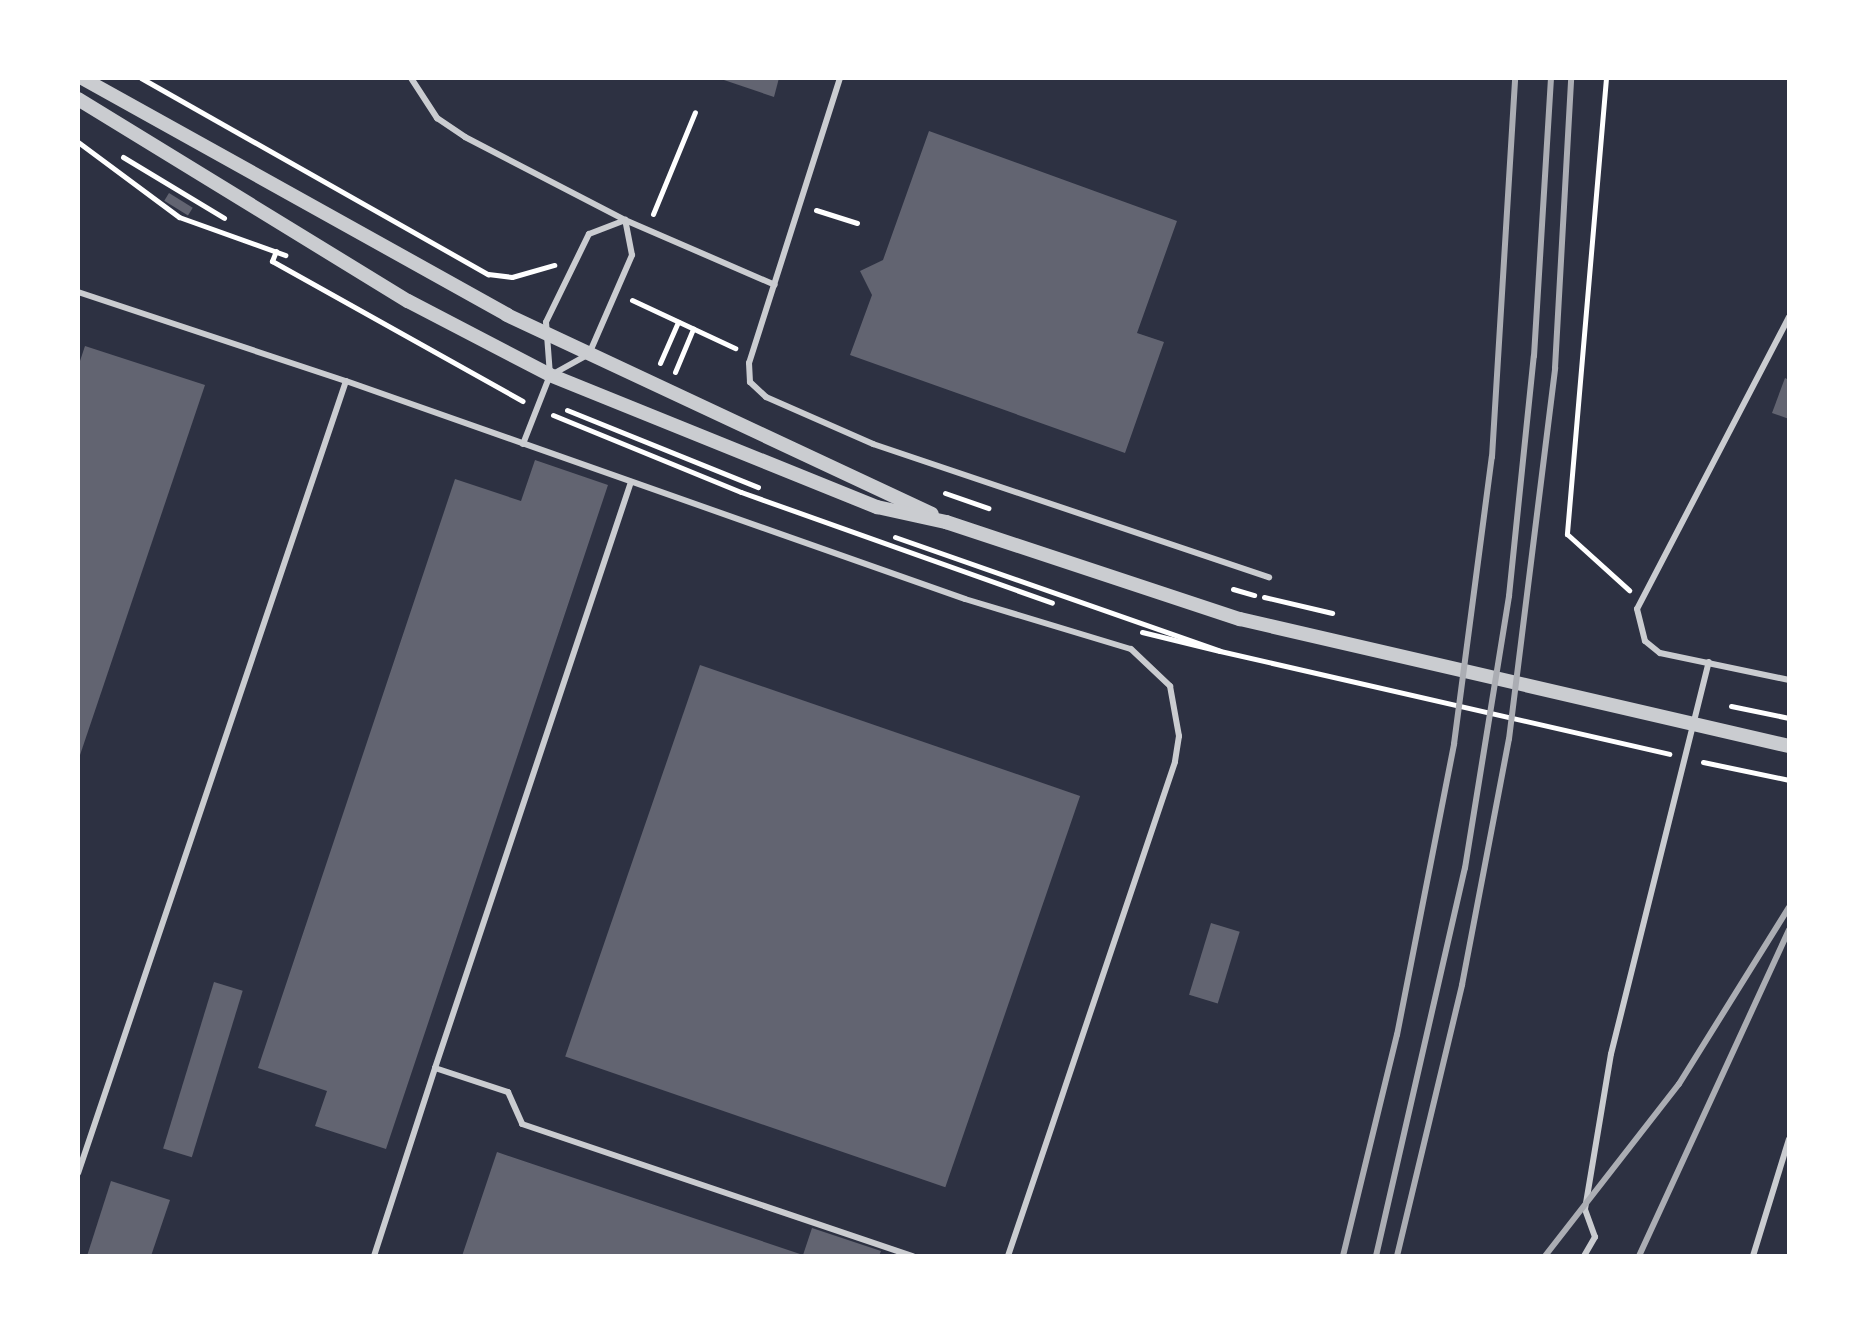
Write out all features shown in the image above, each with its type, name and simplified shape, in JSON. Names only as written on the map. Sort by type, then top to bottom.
[{"type":"street","points":[[82,78],[542,332],[946,522]]},
{"type":"street","points":[[78,99],[408,301],[550,375],[877,507],[946,522],[1240,619],[1789,746]]},
{"type":"lane","points":[[411,78],[437,118],[497,155],[625,220],[775,285]]},
{"type":"lane","points":[[840,78],[746,373],[766,397],[873,444],[1269,577]]},
{"type":"lane","points":[[550,375],[589,354],[632,255],[625,220]]},
{"type":"lane","points":[[523,444],[550,375],[542,332],[569,271],[589,234],[625,220]]},
{"type":"lane","points":[[78,292],[346,381],[965,599],[1131,649],[1170,686],[1178,708],[1175,762],[1008,1256]]},
{"type":"lane","points":[[1789,317],[1647,586],[1638,625],[1660,653],[1789,680]]},
{"type":"lane","points":[[78,1173],[346,381]]},
{"type":"lane","points":[[374,1256],[631,482]]},
{"type":"lane","points":[[1584,1256],[1595,1237],[1585,1209],[1611,1054],[1709,662]]},
{"type":"lane","points":[[435,1068],[508,1092],[522,1124],[913,1256]]},
{"type":"lane","points":[[1753,1256],[1789,1139]]},
{"type":"path","points":[[141,78],[488,274],[512,277],[545,262],[569,271]]},
{"type":"path","points":[[1606,78],[1567,534],[1633,594],[1638,625]]},
{"type":"path","points":[[645,229],[695,112]]},
{"type":"path","points":[[78,142],[179,217],[284,254],[540,398],[686,461],[1220,651],[1684,757]]},
{"type":"path","points":[[824,213],[857,223]]},
{"type":"path","points":[[616,293],[751,355]]},
{"type":"path","points":[[673,375],[693,329]]},
{"type":"path","points":[[1699,761],[1789,780]]},
{"type":"building","points":[[718,78],[779,78],[774,97]]},
{"type":"building","points":[[929,131],[1177,221],[1137,333],[1164,342],[1125,453],[850,355],[872,295],[860,271],[883,260]]},
{"type":"building","points":[[169,193],[193,208],[188,215],[164,201]]},
{"type":"building","points":[[85,346],[205,385],[79,758],[78,367]]},
{"type":"building","points":[[1785,378],[1789,380],[1789,419],[1772,413]]},
{"type":"building","points":[[535,460],[608,485],[386,1149],[315,1126],[327,1091],[258,1068],[455,479],[521,501]]},
{"type":"building","points":[[700,665],[1080,796],[945,1187],[565,1056]]},
{"type":"building","points":[[1211,923],[1240,932],[1218,1003],[1189,995]]},
{"type":"building","points":[[214,982],[243,991],[192,1157],[163,1148]]},
{"type":"building","points":[[497,1152],[803,1255],[812,1228],[881,1251],[879,1256],[462,1256]]},
{"type":"building","points":[[111,1181],[170,1200],[151,1256],[87,1256]]},
{"type":"railway","points":[[1343,1256],[1397,1035],[1454,744],[1492,457],[1515,78]]},
{"type":"railway","points":[[1376,1256],[1465,868],[1509,596],[1534,356],[1551,78]]},
{"type":"railway","points":[[1397,1256],[1462,985],[1509,739],[1555,368],[1571,78]]},
{"type":"railway","points":[[1545,1256],[1679,1084],[1789,907]]},
{"type":"railway","points":[[1639,1256],[1789,930]]}]
